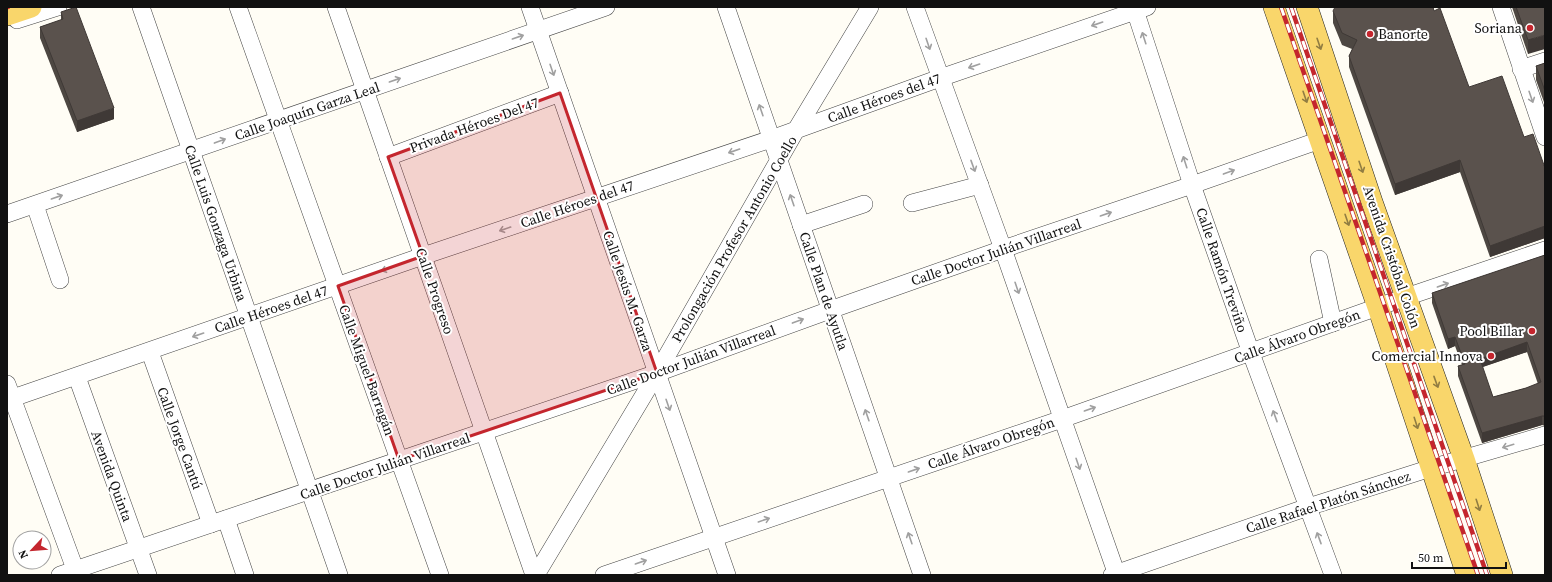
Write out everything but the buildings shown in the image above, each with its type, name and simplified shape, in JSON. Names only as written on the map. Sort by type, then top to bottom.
[{"type":"main road","points":[[7,15],[31,7]]},
{"type":"main road","points":[[1274,7],[1378,307],[1467,575]]},
{"type":"main road","name":"Avenida Cristóbal Colón","points":[[1307,7],[1406,297],[1464,459],[1502,575]]},
{"type":"street","points":[[7,24],[58,7]]},
{"type":"street","name":"Calle Luis Gonzaga Urbina","points":[[141,7],[339,575]]},
{"type":"street","name":"Calle Miguel Barragán","points":[[238,7],[440,575]]},
{"type":"street","name":"Calle Progreso","points":[[336,7],[535,575]]},
{"type":"street","name":"Calle Jesús M. Garza","points":[[530,7],[727,575]]},
{"type":"street","name":"Calle Joaquín Garza Leal","points":[[7,214],[606,7]]},
{"type":"street","name":"Calle Plan de Ayutla","points":[[726,7],[922,575]]},
{"type":"street","name":"Prolongación Profesor Antonio Coello","points":[[535,575],[657,374],[778,161],[870,7]]},
{"type":"street","points":[[915,7],[1003,249],[1115,574]]},
{"type":"street","points":[[1501,7],[1545,136]]},
{"type":"street","name":"Calle Héroes del 47","points":[[9,394],[77,377],[423,256],[771,139],[1139,8]]},
{"type":"street","name":"Calle Ramón Treviño","points":[[1139,8],[1192,185],[1251,353],[1332,575]]},
{"type":"street","points":[[1521,69],[1545,61]]},
{"type":"street","name":"Privada Héroes Del 47","points":[[388,157],[560,93]]},
{"type":"street","name":"Calle Doctor Julián Villarreal","points":[[68,572],[310,492],[400,460],[657,374],[830,310],[1320,140]]},
{"type":"street","points":[[912,203],[980,185]]},
{"type":"street","points":[[801,225],[864,204]]},
{"type":"street","points":[[35,205],[60,280]]},
{"type":"street","points":[[1406,297],[1545,250]]},
{"type":"street","points":[[1319,259],[1333,323]]},
{"type":"street","name":"Calle Álvaro Obregón","points":[[604,575],[1062,419],[1406,297]]},
{"type":"street","name":"Calle Jorge Cantú","points":[[150,352],[219,521],[245,575]]},
{"type":"street","name":"Avenida Quinta","points":[[77,377],[148,575]]},
{"type":"street","points":[[9,394],[68,572]]},
{"type":"street","name":"Calle Rafael Platón Sánchez","points":[[1115,574],[1308,507],[1431,468],[1545,435]]},
{"type":"highlighted area","points":[[560,93],[657,373],[399,460],[338,286],[423,256],[388,157]]},
{"type":"railway","points":[[1281,7],[1478,575]]},
{"type":"railway","points":[[1291,7],[1487,575]]},
{"type":"place","name":"Soriana","points":[[1530,28]]},
{"type":"place","name":"Banorte","points":[[1370,34]]},
{"type":"place","name":"Pool Billar","points":[[1532,331]]},
{"type":"place","name":"Comercial Innova","points":[[1491,356]]}]
